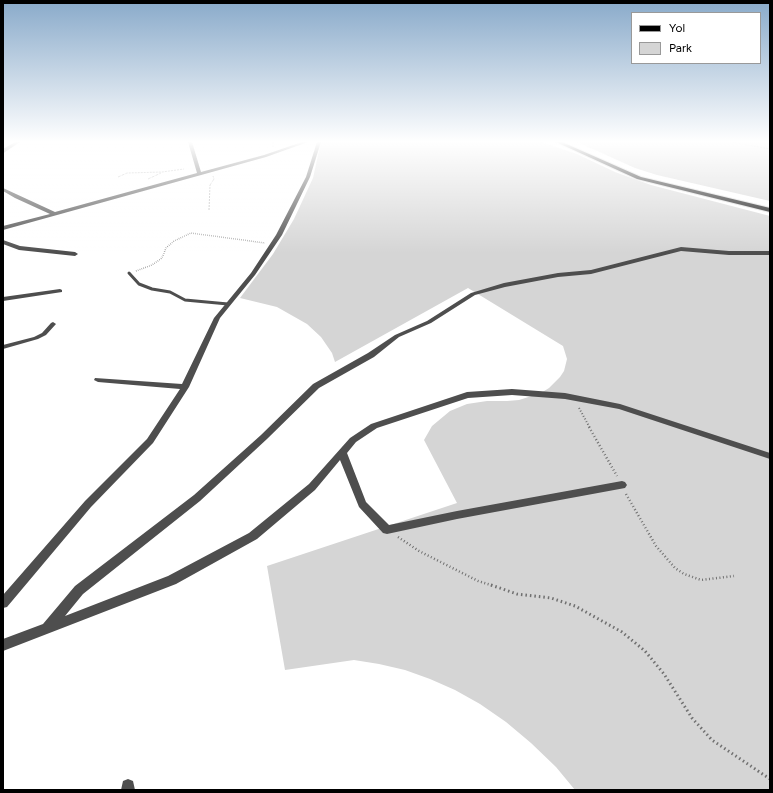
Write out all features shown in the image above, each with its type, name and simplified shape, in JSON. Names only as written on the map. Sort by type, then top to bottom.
[{"type":"main road","points":[[643,179],[770,210]]},
{"type":"main road","points":[[658,179],[770,206]]},
{"type":"street","points":[[3,228],[181,179]]},
{"type":"street","points":[[3,603],[88,504],[150,440],[185,387],[216,318],[253,274],[272,244],[302,190],[306,179]]},
{"type":"street","points":[[3,189],[54,214]]},
{"type":"street","points":[[3,242],[19,248],[75,254]]},
{"type":"street","points":[[46,629],[79,590],[197,498],[264,437],[316,386],[370,355],[397,336],[428,322],[473,294],[504,285],[551,276],[591,272],[681,249],[729,253],[770,253]]},
{"type":"street","points":[[3,298],[60,291]]},
{"type":"street","points":[[3,347],[36,338],[44,334],[53,324]]},
{"type":"street","points":[[98,380],[185,387]]},
{"type":"street","points":[[3,645],[172,580],[253,536],[312,486],[353,440],[374,426],[467,395],[512,392],[573,398],[620,407],[770,456]]},
{"type":"street","points":[[342,453],[362,504],[387,530],[457,515],[622,485]]},
{"type":"lane","points":[[130,273],[140,284],[152,289],[166,291],[184,300],[228,304]]},
{"type":"path","points":[[209,210],[210,185],[213,179]]},
{"type":"path","points":[[130,273],[152,265],[162,258],[166,248],[191,233],[272,244]]},
{"type":"path","points":[[573,398],[656,546],[676,568],[684,574],[701,580],[734,576]]},
{"type":"path","points":[[387,530],[418,552],[478,581],[517,594],[551,598],[575,606],[610,625],[645,651],[664,674],[692,718],[712,740],[770,779]]},
{"type":"green space","points":[[313,179],[634,179],[651,185],[770,216],[770,790],[575,790],[556,767],[506,722],[480,704],[455,690],[430,679],[405,670],[354,660],[285,670],[267,566],[457,503],[424,440],[432,426],[450,411],[467,404],[487,401],[519,400],[541,393],[549,388],[560,377],[564,371],[567,359],[563,346],[468,288],[335,362],[332,353],[321,337],[307,324],[277,307],[240,298],[273,254],[294,219]]},
{"type":"green space","points":[[674,179],[770,179],[770,201]]}]
